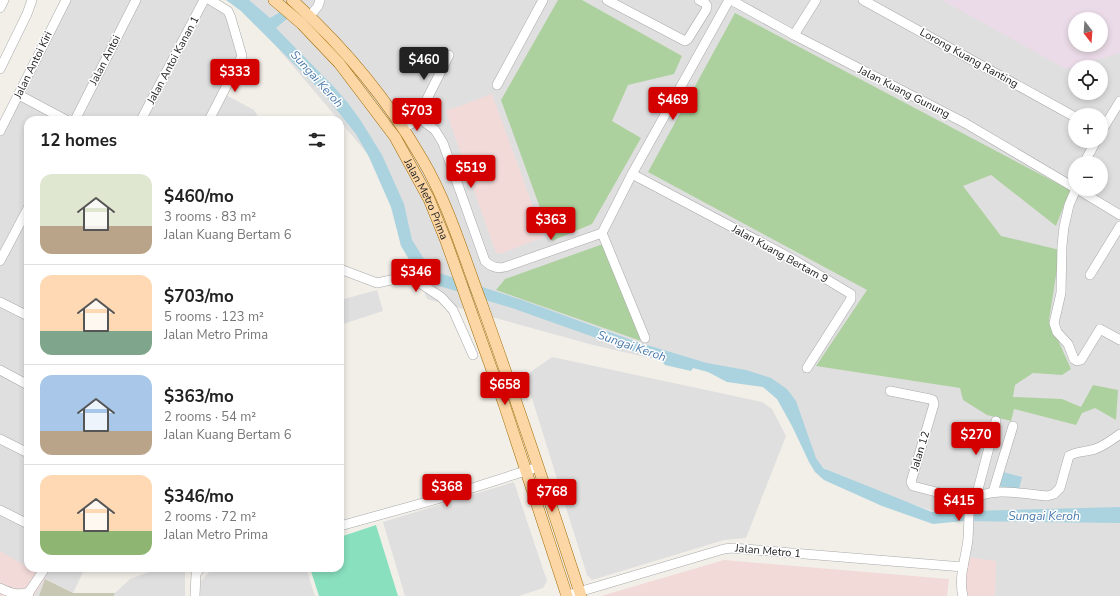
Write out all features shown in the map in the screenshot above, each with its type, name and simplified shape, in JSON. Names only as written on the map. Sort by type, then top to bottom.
[{"type":"main road","name":"Jalan Metro Prima","points":[[274,0],[302,24],[340,62],[395,137],[429,200],[446,241],[526,471],[566,596]]},
{"type":"main road","name":"Jalan Metro Prima","points":[[292,0],[310,16],[365,76],[403,127],[440,194],[493,337],[580,594]]},
{"type":"street","points":[[0,8],[4,0]]},
{"type":"street","points":[[28,14],[32,0]]},
{"type":"street","points":[[0,68],[28,14],[37,0]]},
{"type":"street","name":"Jalan Antoi Kiri","points":[[0,131],[66,0]]},
{"type":"street","name":"Jalan Antoi","points":[[77,116],[136,0]]},
{"type":"street","name":"Jalan Antoi Kanan 1","points":[[143,116],[204,0]]},
{"type":"street","points":[[210,0],[228,11],[242,56],[211,116]]},
{"type":"street","points":[[310,16],[318,6],[320,0]]},
{"type":"street","points":[[497,85],[543,0]]},
{"type":"street","points":[[607,0],[685,41],[688,39],[706,10],[707,6],[705,3],[699,0]]},
{"type":"street","points":[[418,117],[435,130],[443,143],[485,261],[489,265],[500,268],[505,267],[602,234],[632,174],[730,0]]},
{"type":"street","name":"Jalan Kuang Gunung","points":[[730,0],[794,35],[965,123],[1068,182]]},
{"type":"street","points":[[794,35],[816,0]]},
{"type":"street","name":"Lorong Kuang Ranting","points":[[863,0],[1068,113]]},
{"type":"street","points":[[403,127],[411,124],[418,117],[449,55]]},
{"type":"street","points":[[19,95],[58,116]]},
{"type":"street","points":[[1108,121],[1120,101]]},
{"type":"street","name":"Jalan Kuang Bertam 9","points":[[632,174],[796,261],[851,294],[851,299],[807,368]]},
{"type":"street","points":[[1072,196],[1064,226],[1061,299],[1054,323],[1057,332],[1068,344],[1074,359],[1077,361],[1081,360],[1100,328],[1120,340]]},
{"type":"street","name":"Jalan Kuang Gunung","points":[[1091,196],[1120,214]]},
{"type":"street","points":[[0,261],[24,216]]},
{"type":"street","points":[[1090,275],[1120,226]]},
{"type":"street","points":[[602,234],[645,338]]},
{"type":"street","points":[[344,271],[377,283],[409,276],[441,296],[453,310],[473,355]]},
{"type":"street","points":[[0,302],[24,314]]},
{"type":"street","points":[[0,370],[24,383]]},
{"type":"street","name":"Jalan 12","points":[[890,391],[930,399],[933,400],[934,404],[912,476],[911,484],[913,486],[973,501]]},
{"type":"street","points":[[963,596],[963,567],[973,501],[996,421]]},
{"type":"street","points":[[993,492],[1013,426]]},
{"type":"street","points":[[973,501],[993,492],[1047,496],[1054,494],[1060,488],[1069,456],[1073,453],[1096,449],[1120,434]]},
{"type":"street","points":[[0,439],[24,451]]},
{"type":"street","points":[[344,525],[441,498],[538,467]]},
{"type":"street","points":[[0,510],[24,522]]},
{"type":"street","name":"Jalan Metro 1","points":[[566,596],[580,594],[651,570],[732,548],[963,567]]},
{"type":"street","points":[[0,588],[15,594],[29,594],[43,572]]},
{"type":"street","points":[[195,596],[197,572]]},
{"type":"shaded area","points":[[64,0],[214,0],[234,18],[245,61],[226,95],[254,110],[258,116],[24,116],[24,572],[83,572],[73,593],[46,579],[39,596],[0,596],[0,123]]},
{"type":"shaded area","points":[[231,0],[1120,0],[1120,596],[964,596],[970,523],[890,497],[820,466],[790,407],[759,383],[593,345],[427,299],[383,172],[344,126],[344,116],[335,116],[242,6]]},
{"type":"shaded area","points":[[942,0],[1120,0],[1120,53],[1096,60],[1068,60],[1068,68],[1066,69]]},
{"type":"shaded area","points":[[492,94],[544,237],[502,253],[496,253],[446,111]]},
{"type":"shaded area","points":[[377,290],[383,311],[344,324],[344,299]]},
{"type":"shaded area","points":[[552,357],[762,402],[772,409],[786,436],[746,538],[724,540],[592,580],[587,575],[525,376]]},
{"type":"shaded area","points":[[514,482],[547,581],[543,588],[519,596],[405,596],[383,522]]},
{"type":"shaded area","points":[[0,551],[24,565],[24,572],[38,572],[46,577],[34,596],[0,596]]},
{"type":"shaded area","points":[[967,557],[996,561],[995,596],[965,596]]},
{"type":"shaded area","points":[[724,560],[949,579],[947,596],[601,596]]},
{"type":"shaded area","points":[[149,572],[185,572],[185,596],[114,596],[115,593],[130,579]]},
{"type":"shaded area","points":[[209,572],[307,572],[315,596],[200,596],[201,581]]},
{"type":"shaded area","points":[[45,579],[73,593],[115,593],[114,596],[39,596]]},
{"type":"green space","points":[[558,0],[582,0],[682,56],[674,74],[628,85],[612,121],[641,138],[592,224],[552,241],[501,100]]},
{"type":"green space","points":[[735,13],[1068,189],[1068,195],[1056,226],[991,175],[963,186],[1001,236],[1060,250],[1049,320],[1071,369],[1062,375],[1033,373],[1015,385],[1013,397],[1062,399],[1081,407],[1093,385],[1118,390],[1116,420],[1095,408],[1082,413],[1076,425],[1014,409],[1011,421],[987,415],[963,400],[960,388],[816,366],[867,290],[648,172]]},
{"type":"green space","points":[[603,244],[641,341],[496,290],[505,279]]},
{"type":"green space","points":[[376,525],[398,596],[319,596],[311,572],[344,572],[344,536]]},
{"type":"water","name":"Sungai Keroh","points":[[226,0],[249,0],[270,18],[282,11],[288,18],[276,28],[334,87],[361,121],[382,155],[404,204],[412,240],[424,259],[436,272],[522,300],[637,342],[707,363],[746,370],[771,378],[787,389],[796,401],[816,458],[823,468],[932,512],[1120,507],[1120,523],[963,521],[933,524],[882,506],[824,480],[815,472],[809,462],[777,399],[763,387],[727,382],[708,372],[693,368],[691,371],[665,365],[661,361],[512,308],[433,284],[423,277],[410,261],[401,246],[391,207],[369,157],[356,134],[344,119],[344,116],[342,116],[323,93],[241,11]]},
{"type":"water","points":[[1003,472],[1022,477],[1019,490],[1005,490],[999,485]]}]
